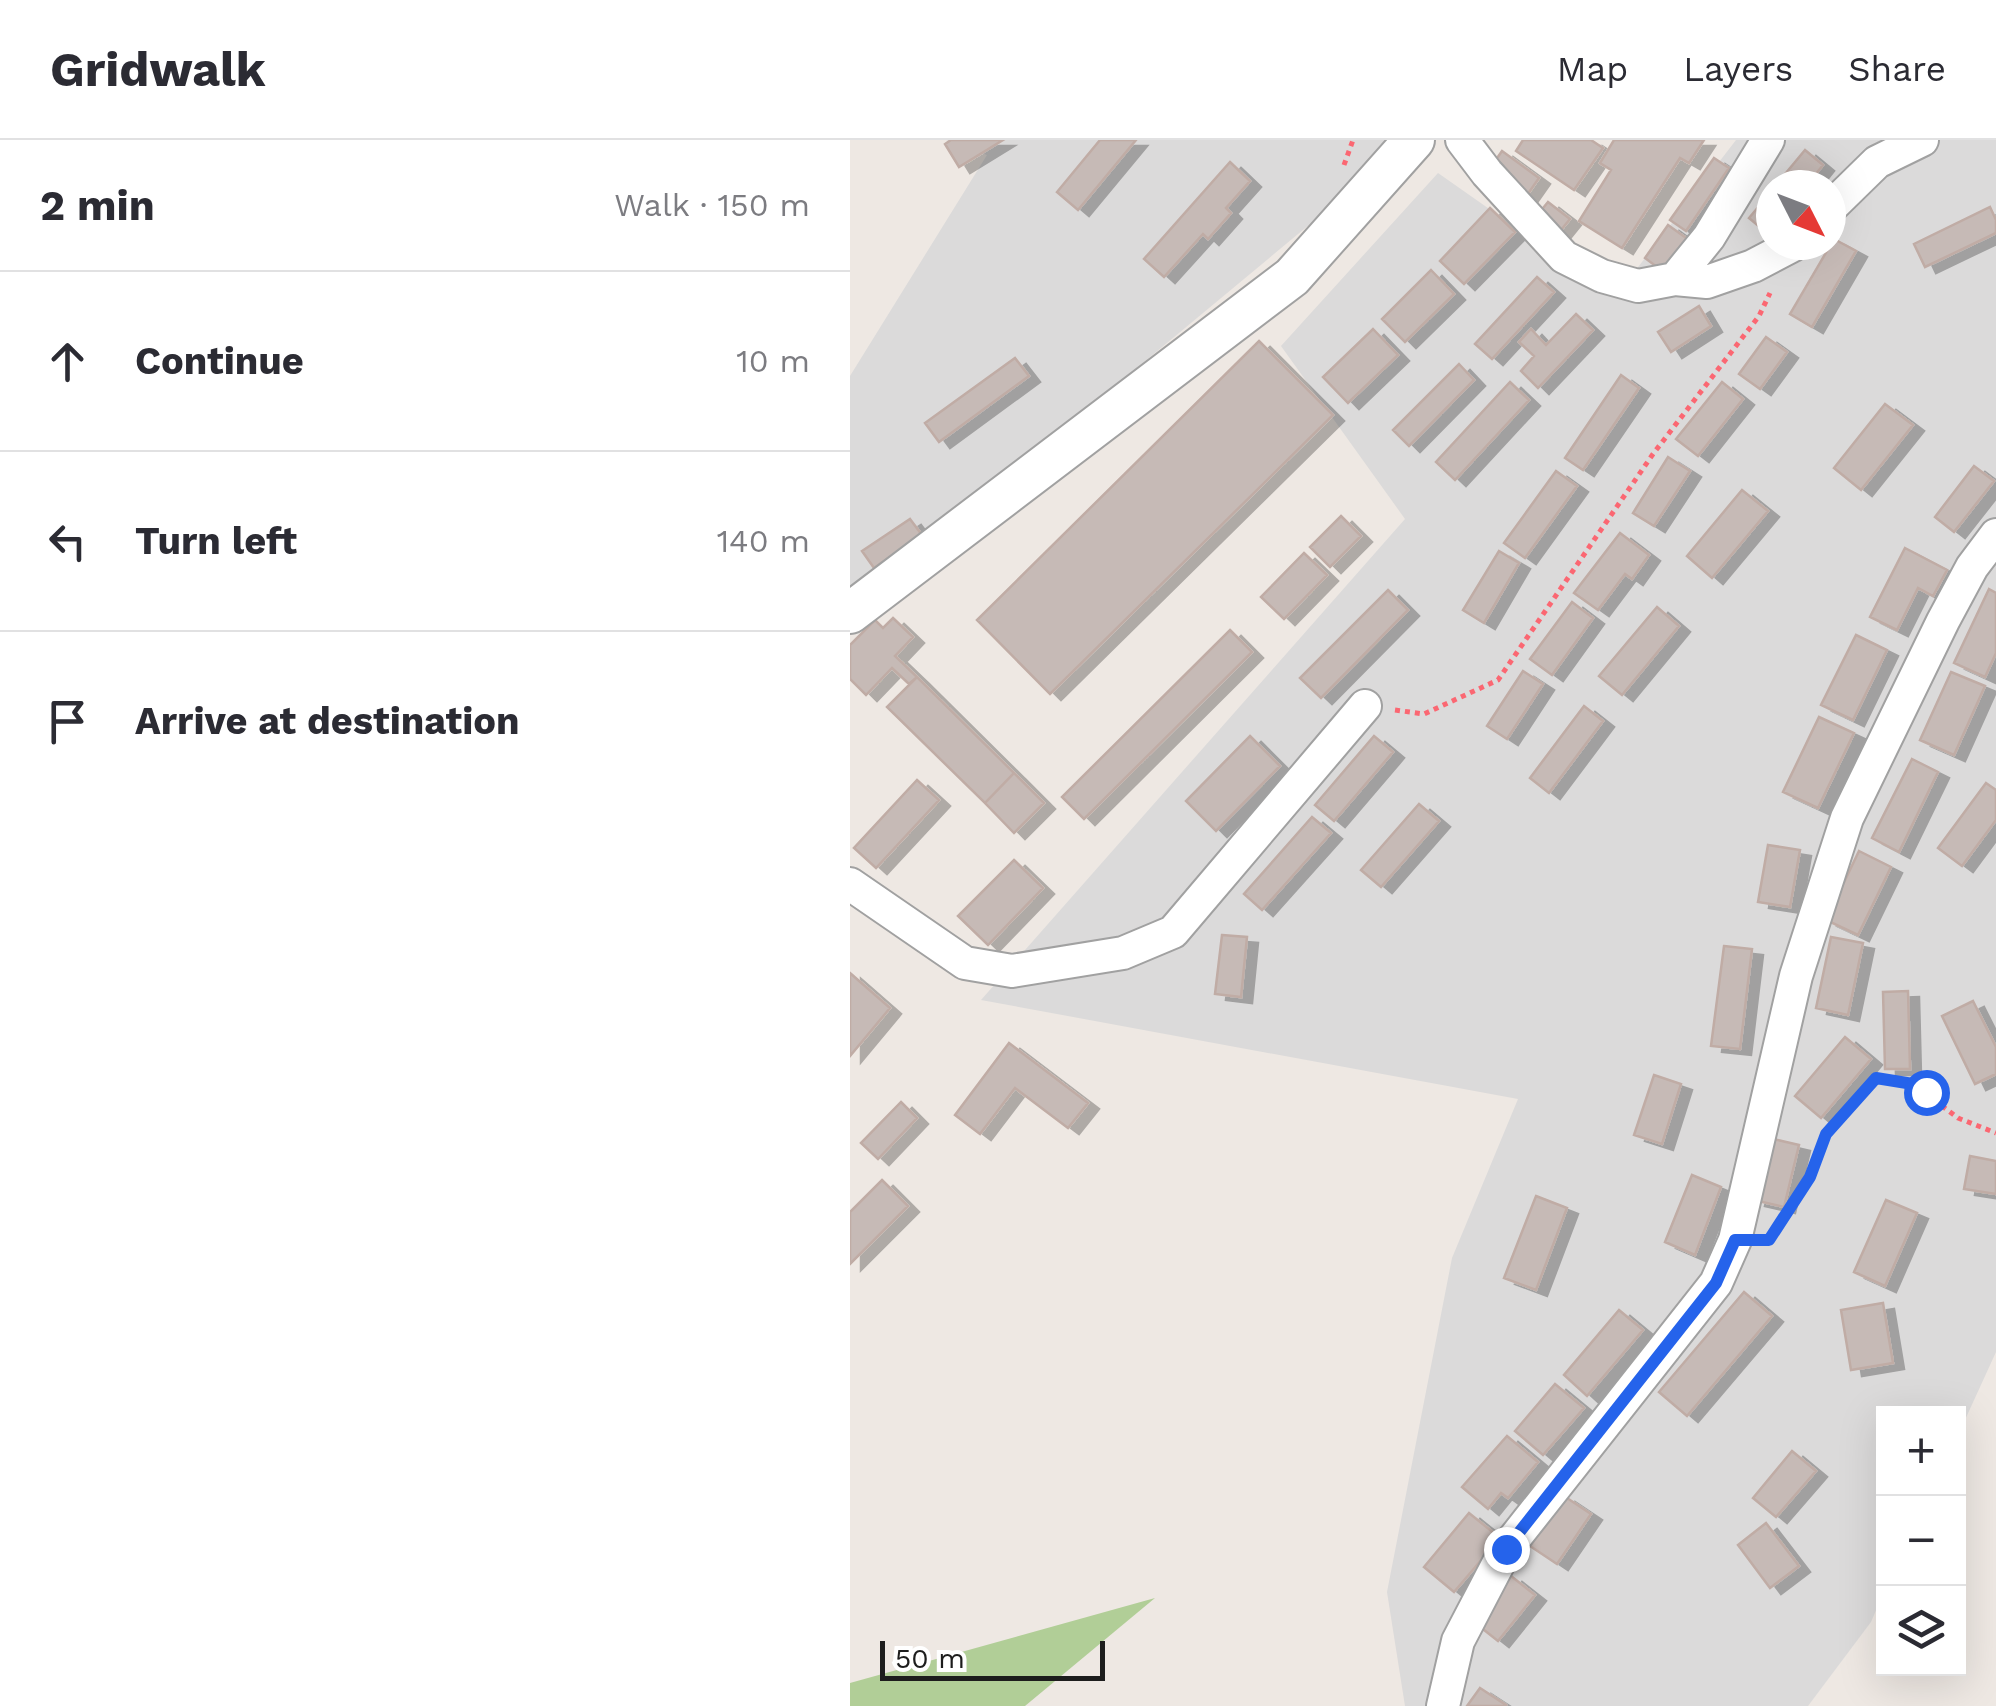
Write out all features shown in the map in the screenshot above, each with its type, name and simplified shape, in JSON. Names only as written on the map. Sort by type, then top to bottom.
[{"type":"street","points":[[850,613],[1292,277],[1414,140]]},
{"type":"street","points":[[1462,140],[1564,257],[1602,276],[1638,286],[1675,279],[1708,282],[1763,260]]},
{"type":"street","points":[[1675,279],[1709,237],[1768,140]]},
{"type":"street","points":[[1846,192],[1877,162],[1922,140]]},
{"type":"street","points":[[1443,1706],[1458,1641],[1506,1549],[1716,1283],[1735,1240],[1796,976],[1847,818],[1943,622],[1972,567],[1996,535]]},
{"type":"street","points":[[850,884],[965,963],[1012,970],[1123,953],[1172,932],[1365,706]]},
{"type":"path","points":[[1365,706],[1424,714],[1498,680],[1653,454],[1758,316],[1785,260]]},
{"type":"path","points":[[1735,1240],[1769,1240],[1810,1177],[1826,1134],[1876,1078],[1913,1084],[1958,1118],[1996,1133]]},
{"type":"shaded area","points":[[946,140],[1400,140],[1392,156],[850,606],[850,376],[987,155]]},
{"type":"shaded area","points":[[1736,140],[1996,140],[1996,1352],[1966,1418],[1966,1406],[1876,1406],[1876,1610],[1808,1706],[1405,1706],[1387,1592],[1452,1258],[1518,1099],[981,1000],[1405,519],[1281,346],[1438,173],[1615,297]]},
{"type":"green space","points":[[1155,1598],[1025,1706],[850,1706],[850,1683]]},
{"type":"building","points":[[951,140],[1003,140],[959,167],[945,144]]},
{"type":"building","points":[[1100,140],[1136,140],[1078,210],[1057,192]]},
{"type":"building","points":[[1523,140],[1591,140],[1603,148],[1574,190],[1516,151]]},
{"type":"building","points":[[1614,140],[1704,140],[1689,163],[1680,158],[1622,248],[1579,221],[1611,170],[1600,163]]},
{"type":"building","points":[[1805,150],[1823,165],[1819,170],[1788,170]]},
{"type":"building","points":[[1502,151],[1539,178],[1525,198],[1488,171]]},
{"type":"building","points":[[1714,158],[1729,168],[1686,231],[1670,220]]},
{"type":"building","points":[[1230,162],[1250,181],[1226,208],[1231,213],[1208,239],[1203,234],[1164,277],[1144,259]]},
{"type":"building","points":[[1548,202],[1570,219],[1557,235],[1535,218]]},
{"type":"building","points":[[1990,207],[1996,233],[1925,267],[1914,244]]},
{"type":"building","points":[[1490,208],[1515,232],[1464,284],[1440,261]]},
{"type":"building","points":[[1668,225],[1689,240],[1665,273],[1645,258]]},
{"type":"building","points":[[1846,246],[1856,251],[1812,327],[1790,314],[1822,260],[1846,260]]},
{"type":"building","points":[[1431,270],[1454,294],[1405,342],[1382,319]]},
{"type":"building","points":[[1537,277],[1554,292],[1492,359],[1475,344]]},
{"type":"building","points":[[1699,306],[1711,326],[1671,352],[1658,332]]},
{"type":"building","points":[[1576,314],[1593,330],[1538,388],[1521,371],[1534,356],[1519,342],[1531,329],[1546,345]]},
{"type":"building","points":[[1373,329],[1398,355],[1348,403],[1323,377]]},
{"type":"building","points":[[1766,337],[1787,352],[1760,389],[1739,374]]},
{"type":"building","points":[[1259,341],[1333,415],[1050,694],[977,620]]},
{"type":"building","points":[[1015,358],[1029,376],[939,442],[925,423]]},
{"type":"building","points":[[1459,364],[1474,380],[1409,446],[1393,430]]},
{"type":"building","points":[[1621,375],[1639,388],[1583,470],[1565,458]]},
{"type":"building","points":[[1510,382],[1529,400],[1455,480],[1436,462]]},
{"type":"building","points":[[1722,382],[1743,399],[1698,456],[1676,439]]},
{"type":"building","points":[[1885,404],[1913,425],[1861,490],[1834,468]]},
{"type":"building","points":[[1668,457],[1690,471],[1654,526],[1633,513]]},
{"type":"building","points":[[1974,466],[1994,481],[1954,532],[1935,517]]},
{"type":"building","points":[[1556,471],[1577,486],[1525,558],[1504,543]]},
{"type":"building","points":[[1742,490],[1768,511],[1712,578],[1687,556]]},
{"type":"building","points":[[1341,516],[1361,536],[1330,567],[1310,547]]},
{"type":"building","points":[[910,519],[922,535],[874,568],[862,551]]},
{"type":"building","points":[[1620,533],[1649,555],[1632,579],[1625,574],[1598,610],[1574,593]]},
{"type":"building","points":[[1905,548],[1947,570],[1933,596],[1918,588],[1897,630],[1870,617]]},
{"type":"building","points":[[1499,551],[1519,563],[1484,623],[1463,610]]},
{"type":"building","points":[[1304,553],[1327,575],[1284,619],[1261,597]]},
{"type":"building","points":[[1989,589],[1996,593],[1996,653],[1985,677],[1954,663]]},
{"type":"building","points":[[1388,590],[1408,610],[1321,698],[1300,678]]},
{"type":"building","points":[[1572,602],[1593,618],[1552,675],[1530,659]]},
{"type":"building","points":[[1657,607],[1679,626],[1622,695],[1599,676]]},
{"type":"building","points":[[893,618],[913,637],[895,656],[917,677],[909,684],[892,668],[866,695],[850,679],[850,645],[875,620],[883,628]]},
{"type":"building","points":[[1230,630],[1252,652],[1084,819],[1062,797]]},
{"type":"building","points":[[1856,635],[1887,650],[1853,720],[1821,705]]},
{"type":"building","points":[[1523,671],[1543,684],[1507,739],[1487,726]]},
{"type":"building","points":[[1951,672],[1985,686],[1954,755],[1920,740]]},
{"type":"building","points":[[917,677],[1014,773],[985,803],[887,707]]},
{"type":"building","points":[[1584,706],[1603,721],[1549,793],[1530,778]]},
{"type":"building","points":[[1819,717],[1854,733],[1818,808],[1783,792]]},
{"type":"building","points":[[1250,736],[1280,766],[1216,831],[1186,801]]},
{"type":"building","points":[[1374,736],[1393,752],[1334,821],[1315,805]]},
{"type":"building","points":[[1912,759],[1938,772],[1899,852],[1872,838]]},
{"type":"building","points":[[1014,773],[1044,803],[1014,833],[985,803]]},
{"type":"building","points":[[917,780],[939,800],[876,868],[854,848]]},
{"type":"building","points":[[1986,783],[1996,790],[1996,820],[1962,866],[1938,848]]},
{"type":"building","points":[[1419,804],[1439,821],[1381,887],[1361,870]]},
{"type":"building","points":[[1312,817],[1331,833],[1262,910],[1244,894]]},
{"type":"building","points":[[1768,845],[1800,850],[1790,907],[1758,902]]},
{"type":"building","points":[[1859,851],[1891,867],[1858,935],[1826,920]]},
{"type":"building","points":[[1014,860],[1043,888],[988,945],[958,916]]},
{"type":"building","points":[[1222,935],[1247,937],[1241,997],[1215,994]]},
{"type":"building","points":[[1831,937],[1863,943],[1848,1015],[1816,1008]]},
{"type":"building","points":[[1724,946],[1752,949],[1740,1049],[1711,1046]]},
{"type":"building","points":[[850,973],[890,1008],[850,1056]]},
{"type":"building","points":[[1908,991],[1910,1069],[1885,1069],[1883,992]]},
{"type":"building","points":[[1973,1001],[1996,1047],[1996,1074],[1975,1084],[1942,1016]]},
{"type":"building","points":[[1845,1037],[1871,1059],[1821,1118],[1795,1096]]},
{"type":"building","points":[[1009,1043],[1088,1103],[1068,1128],[1015,1088],[980,1134],[955,1115]]},
{"type":"building","points":[[1654,1075],[1681,1084],[1662,1144],[1634,1135]]},
{"type":"building","points":[[901,1102],[917,1118],[878,1159],[861,1143]]},
{"type":"building","points":[[1769,1138],[1799,1145],[1784,1207],[1754,1200]]},
{"type":"building","points":[[1970,1156],[1996,1161],[1996,1194],[1964,1189]]},
{"type":"building","points":[[1692,1175],[1721,1187],[1695,1255],[1665,1242]]},
{"type":"building","points":[[882,1180],[908,1206],[850,1264],[850,1212]]},
{"type":"building","points":[[1536,1196],[1567,1208],[1536,1290],[1504,1278]]},
{"type":"building","points":[[1886,1200],[1917,1213],[1885,1286],[1854,1272]]},
{"type":"building","points":[[1744,1292],[1772,1316],[1687,1416],[1659,1392]]},
{"type":"building","points":[[1883,1303],[1893,1363],[1851,1370],[1841,1310]]},
{"type":"building","points":[[1619,1310],[1643,1330],[1587,1396],[1564,1375]]},
{"type":"building","points":[[1555,1384],[1584,1408],[1543,1455],[1515,1431]]},
{"type":"building","points":[[1507,1436],[1538,1462],[1508,1498],[1501,1493],[1488,1509],[1462,1487]]},
{"type":"building","points":[[1792,1451],[1816,1471],[1776,1517],[1753,1498]]},
{"type":"building","points":[[1564,1496],[1591,1514],[1557,1564],[1530,1546]]},
{"type":"building","points":[[1469,1513],[1500,1538],[1454,1592],[1424,1567]]},
{"type":"building","points":[[1766,1523],[1799,1566],[1770,1588],[1738,1545]]},
{"type":"building","points":[[1511,1576],[1535,1595],[1498,1641],[1474,1622]]},
{"type":"building","points":[[1480,1688],[1506,1705],[1467,1706]]},
{"type":"route","points":[[1506,1549],[1716,1283],[1735,1240],[1769,1240],[1810,1177],[1826,1134],[1876,1078],[1913,1084],[1926,1092]]}]
